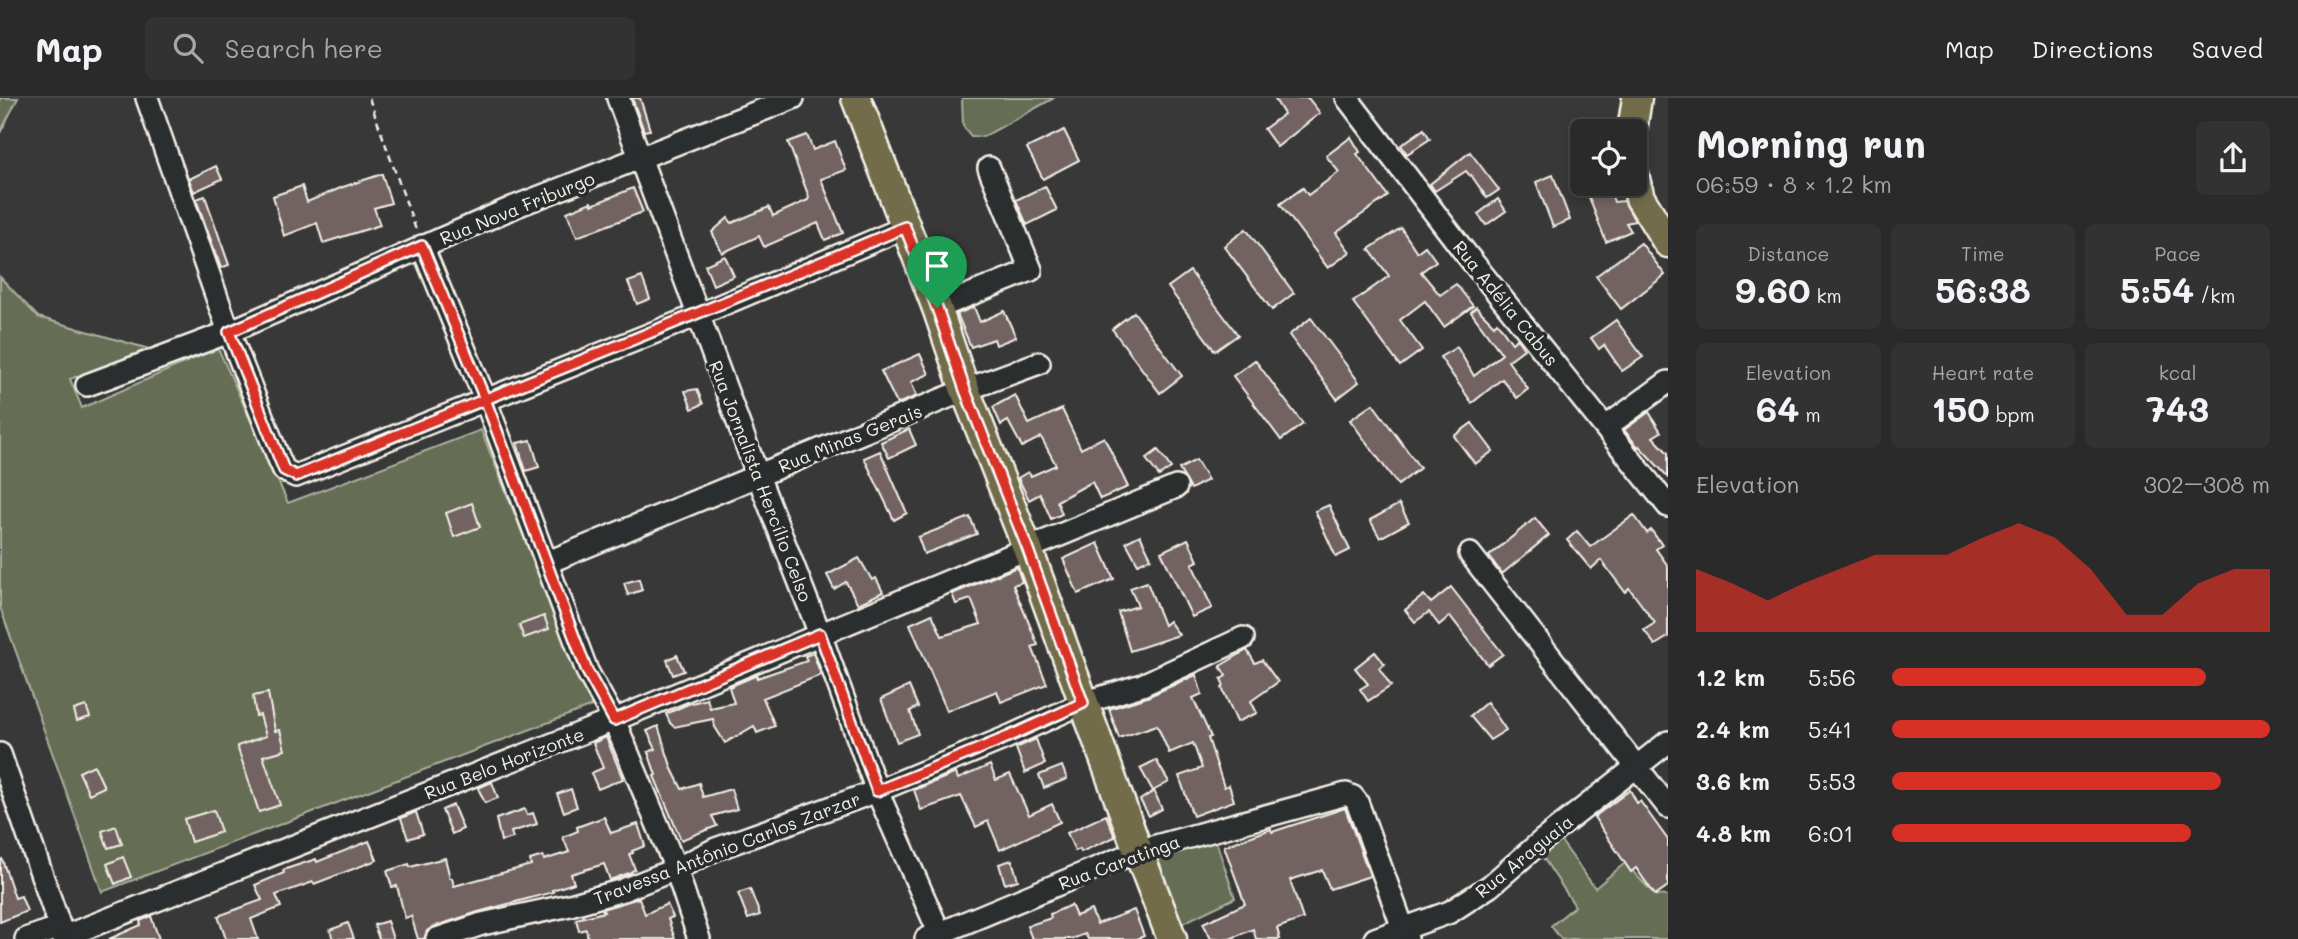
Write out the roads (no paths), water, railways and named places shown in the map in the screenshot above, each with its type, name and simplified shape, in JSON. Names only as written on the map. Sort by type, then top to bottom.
[{"type":"main road","points":[[856,98],[1027,547],[1172,939]]},
{"type":"main road","points":[[1635,119],[1641,99]]},
{"type":"main road","points":[[1639,196],[1668,243]]},
{"type":"street","points":[[147,98],[229,332],[284,470],[296,476],[698,315],[905,227]]},
{"type":"street","name":"Rua Jornalista Hercílio Celso","points":[[618,98],[877,791],[936,937]]},
{"type":"street","name":"Rua Nova Friburgo","points":[[87,385],[229,332],[514,206],[793,98]]},
{"type":"street","name":"Rua Adélia Cabus","points":[[1347,98],[1463,250],[1668,506]]},
{"type":"street","points":[[937,308],[1031,270],[989,168]]},
{"type":"street","points":[[422,246],[485,399],[587,671],[614,720],[676,869],[699,939]]},
{"type":"street","name":"Rua Minas Gerais","points":[[545,564],[965,390],[1039,363]]},
{"type":"street","points":[[1606,426],[1668,382]]},
{"type":"street","name":"Rua Belo Horizonte","points":[[26,939],[62,934],[614,720],[1176,487]]},
{"type":"street","points":[[1470,554],[1668,807]]},
{"type":"street","name":"Travessa Antônio Carlos Zarzar","points":[[437,939],[484,932],[604,896],[676,869],[716,849],[877,791],[1083,703],[1142,685],[1243,638]]},
{"type":"street","name":"Rua Araguaia","points":[[1376,939],[1405,934],[1450,912],[1490,886],[1543,840],[1668,742]]},
{"type":"street","points":[[0,754],[4,781],[62,934]]},
{"type":"street","name":"Rua Caratinga","points":[[936,937],[1138,851],[1346,794],[1357,802],[1405,934]]}]
